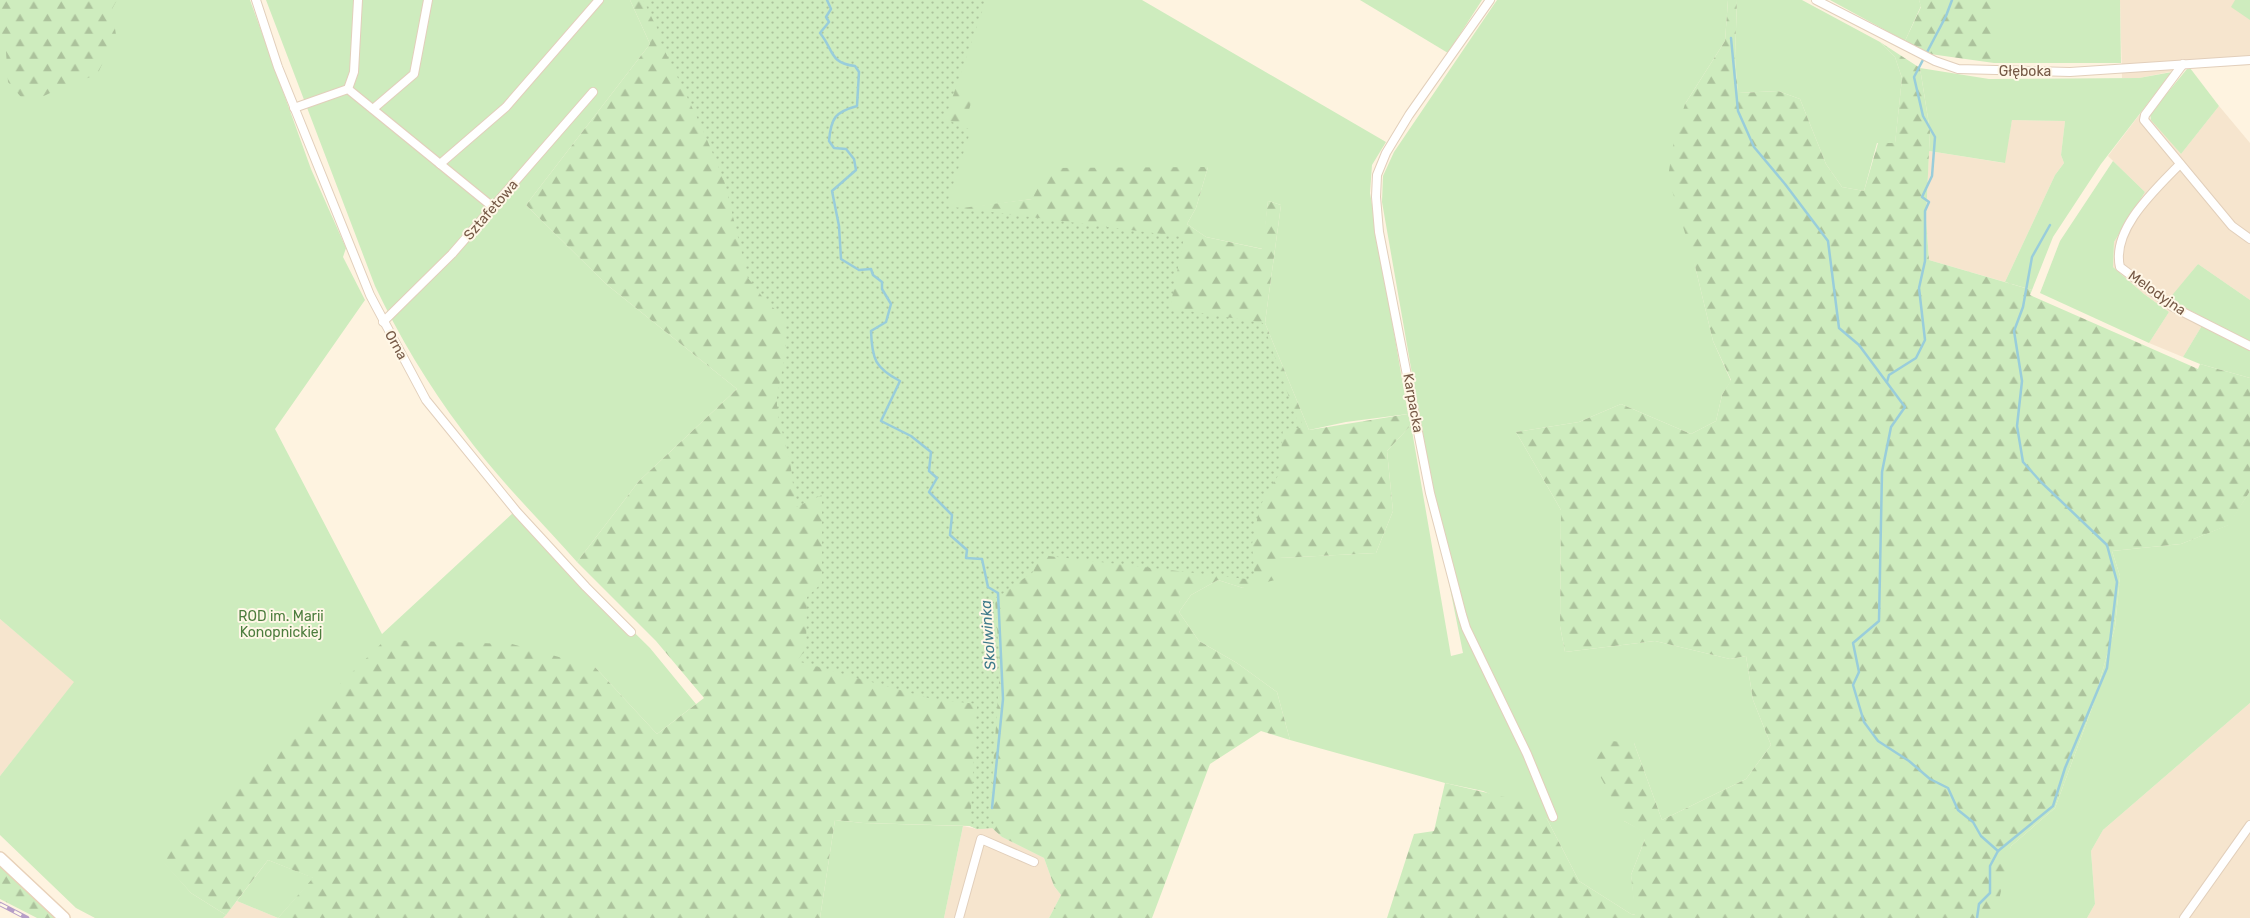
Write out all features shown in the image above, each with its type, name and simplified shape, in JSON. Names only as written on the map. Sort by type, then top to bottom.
[{"type":"street","name":"Orna","points":[[256,0],[294,108],[354,258],[383,322],[426,400],[523,518],[631,632]]},
{"type":"street","points":[[348,89],[354,72],[358,0]]},
{"type":"street","points":[[373,109],[414,74],[428,0]]},
{"type":"street","points":[[440,164],[506,107],[599,0]]},
{"type":"street","name":"Karpacka","points":[[1490,0],[1409,115],[1386,153],[1377,175],[1376,197],[1380,232],[1428,484],[1462,615],[1466,628],[1527,754],[1553,817]]},
{"type":"street","name":"Głęboka","points":[[1816,0],[1935,61],[1958,69],[2070,72],[2250,60]]},
{"type":"street","points":[[2183,64],[2145,115],[2146,125],[2232,226],[2250,239]]},
{"type":"street","points":[[294,108],[348,89]]},
{"type":"street","points":[[348,89],[494,208]]},
{"type":"street","name":"Sztafetowa","points":[[383,322],[439,267],[494,208],[593,92]]},
{"type":"street","name":"Melodyjna","points":[[2180,164],[2146,200],[2130,224],[2118,247],[2120,267],[2173,307],[2250,346]]},
{"type":"street","points":[[2184,918],[2250,825]]},
{"type":"street","points":[[960,918],[981,839],[1034,862]]},
{"type":"street","points":[[0,858],[64,918]]},
{"type":"shaded area","points":[[2120,0],[2250,0],[2250,65],[2190,68],[2139,78],[2122,78]]},
{"type":"shaded area","points":[[2219,106],[2250,143],[2250,300],[2198,264],[2170,299],[2206,319],[2183,357],[2149,343],[2169,312],[2144,294],[2113,267],[2114,242],[2145,192],[2108,156],[2143,110],[2181,154]]},
{"type":"shaded area","points":[[2012,120],[2065,121],[2061,155],[2064,163],[2055,175],[2005,282],[1929,260],[1926,218],[1929,151],[2004,163]]},
{"type":"shaded area","points":[[0,619],[75,682],[0,776]]},
{"type":"shaded area","points":[[2250,703],[2250,918],[2087,918],[2095,904],[2091,851],[2103,830]]},
{"type":"shaded area","points":[[963,826],[977,829],[992,828],[1002,837],[1044,858],[1054,886],[1061,895],[1049,918],[944,918]]},
{"type":"shaded area","points":[[237,901],[278,918],[223,918]]},
{"type":"green space","name":"ROD im. Marii Konopnickiej","points":[[0,0],[250,0],[311,169],[346,248],[343,257],[365,300],[275,429],[382,634],[513,513],[650,648],[696,704],[657,734],[595,667],[162,860],[191,893],[226,915],[223,918],[95,918],[76,908],[0,835],[0,776],[74,682],[0,619]]},
{"type":"green space","points":[[0,0],[117,0],[112,9],[116,35],[97,75],[69,84],[27,104],[8,82],[5,36],[0,33]]},
{"type":"green space","points":[[266,0],[630,0],[650,44],[526,205],[606,284],[737,389],[639,481],[577,562],[503,481],[475,447],[437,396],[404,342],[375,286]]},
{"type":"green space","points":[[630,0],[896,0],[947,76],[971,103],[939,211],[1032,199],[1048,168],[1208,167],[1196,208],[1187,224],[1206,237],[1262,249],[1268,201],[1281,205],[1265,323],[1309,430],[1408,414],[1411,425],[1387,451],[1393,511],[1376,553],[1279,558],[1275,580],[1243,588],[1218,580],[1191,595],[1179,612],[1199,641],[1237,663],[1277,692],[1290,740],[1261,731],[1210,764],[1152,918],[1049,918],[1061,895],[1054,886],[1044,858],[1002,837],[992,828],[977,829],[970,826],[863,823],[835,820],[820,918],[278,918],[313,878],[268,860],[226,915],[191,893],[161,860],[385,640],[512,644],[595,667],[657,734],[704,698],[656,641],[577,562],[639,481],[737,389],[606,284],[526,205],[650,44]]},
{"type":"green space","points":[[643,0],[986,0],[945,119],[971,130],[946,206],[1184,237],[1170,308],[1263,323],[1297,420],[1302,420],[1300,428],[1283,429],[1279,474],[1260,506],[1252,544],[1255,580],[1040,555],[1033,572],[995,599],[1000,669],[990,810],[995,828],[977,829],[970,826],[977,704],[932,699],[797,661],[806,649],[807,597],[822,583],[822,495],[796,507],[790,461],[777,412],[777,397],[786,351],[785,319],[764,299],[748,278],[724,180]]},
{"type":"green space","points":[[896,0],[1142,0],[1386,142],[1372,165],[1370,193],[1408,414],[1346,422],[1309,430],[1265,323],[1281,205],[1268,201],[1263,249],[1206,237],[1187,224],[1196,208],[1208,167],[1032,199],[939,212],[947,76]]},
{"type":"green space","points":[[1360,0],[1482,0],[1448,53]]},
{"type":"green space","points":[[1497,0],[1728,0],[1725,41],[1685,104],[1695,266],[1713,341],[1731,381],[1722,395],[1716,421],[1691,434],[1621,404],[1579,422],[1516,432],[1561,510],[1560,626],[1565,652],[1655,641],[1730,659],[1746,656],[1753,700],[1771,745],[1746,779],[1662,820],[1634,743],[1624,821],[1645,832],[1645,839],[1631,875],[1636,915],[1631,914],[1579,881],[1547,819],[1483,791],[1445,783],[1290,740],[1277,692],[1237,663],[1199,641],[1179,612],[1191,595],[1218,580],[1243,588],[1278,558],[1376,553],[1393,511],[1387,451],[1411,425],[1451,656],[1463,653],[1446,568],[1382,202],[1383,176],[1394,152]]},
{"type":"green space","points":[[1728,0],[1737,0],[1735,58],[1738,93],[1778,91],[1800,99],[1826,164],[1842,187],[1864,191],[1878,143],[1895,143],[1902,78],[1895,57],[1880,42],[1920,68],[1930,131],[1926,218],[1929,260],[2032,290],[2030,295],[2198,369],[2200,364],[2250,378],[2250,491],[2229,525],[2181,544],[2112,551],[2120,576],[2115,627],[2092,708],[2055,808],[2011,846],[1995,918],[1387,918],[1414,834],[1434,831],[1445,783],[1522,801],[1547,819],[1579,881],[1635,915],[1631,875],[1645,839],[1645,833],[1624,821],[1592,761],[1611,741],[1634,743],[1662,820],[1746,779],[1771,745],[1753,700],[1746,656],[1730,659],[1655,641],[1565,652],[1560,626],[1561,510],[1516,432],[1579,422],[1621,404],[1691,434],[1716,421],[1722,395],[1731,380],[1713,341],[1695,266],[1668,177],[1674,140],[1685,104],[1725,41]]},
{"type":"green space","points":[[1737,0],[1802,0],[1880,42],[1895,57],[1902,78],[1895,144],[1877,143],[1864,191],[1842,187],[1826,164],[1800,99],[1778,91],[1738,93],[1735,58]]},
{"type":"green space","points":[[1830,0],[1919,0],[1921,6],[1905,41]]},
{"type":"green space","points":[[1919,0],[1994,0],[1994,63],[1930,54],[1905,41],[1921,7]]},
{"type":"green space","points":[[1994,0],[2120,0],[2121,63],[1994,63]]},
{"type":"green space","points":[[2235,0],[2250,0],[2250,20],[2231,7]]},
{"type":"green space","points":[[1920,68],[1989,79],[2139,78],[2172,72],[2101,164],[2053,237],[2032,290],[2005,282],[2055,175],[2064,163],[2061,155],[2065,121],[2012,120],[2005,163],[1929,151],[1930,131]]},
{"type":"green space","points":[[2190,68],[2219,106],[2181,154],[2151,120],[2150,114],[2187,69]]},
{"type":"green space","points":[[2113,161],[2145,192],[2114,242],[2113,267],[2144,294],[2169,312],[2149,343],[2040,293],[2060,241]]},
{"type":"green space","points":[[2198,264],[2250,300],[2250,378],[2200,364],[2183,357],[2206,319],[2169,299]]},
{"type":"green space","points":[[2250,491],[2250,703],[2103,830],[2091,851],[2095,904],[2087,918],[1986,918],[2011,846],[2055,808],[2092,708],[2115,627],[2120,576],[2112,551],[2181,544],[2228,525]]},
{"type":"green space","points":[[835,820],[863,823],[963,826],[944,918],[820,918]]},
{"type":"green space","points":[[268,860],[314,878],[278,918],[237,901]]},
{"type":"green space","points":[[0,865],[56,918],[37,918],[0,899]]},
{"type":"waterway","name":"Skolwinka","points":[[827,0],[831,9],[826,17],[829,22],[820,33],[836,59],[855,66],[859,72],[857,106],[844,111],[836,117],[831,127],[829,141],[834,148],[846,149],[854,159],[856,170],[832,191],[839,226],[841,259],[859,270],[871,269],[873,275],[882,282],[882,289],[891,304],[886,322],[871,331],[872,349],[876,362],[885,372],[900,381],[881,421],[911,436],[931,452],[929,471],[937,478],[929,492],[952,515],[950,535],[967,550],[966,558],[982,559],[988,587],[998,593],[1003,699],[992,808]]},
{"type":"waterway","points":[[1887,382],[1889,375],[1916,358],[1925,340],[1919,288],[1925,261],[1925,211],[1929,202],[1922,197],[1932,176],[1935,137],[1923,116],[1914,77],[1946,16],[1952,0]]},
{"type":"waterway","points":[[1731,38],[1738,111],[1754,147],[1828,241],[1839,328],[1859,345],[1905,407],[1891,427],[1882,472],[1879,621],[1853,643],[1859,672],[1853,685],[1864,722],[1878,741],[1909,761],[1930,779],[1948,788],[1958,810],[1973,822],[1981,836],[1998,851]]},
{"type":"waterway","points":[[1977,918],[1979,904],[1990,893],[1990,866],[1998,851],[2053,806],[2065,768],[2107,668],[2117,582],[2107,545],[2041,482],[2023,462],[2017,426],[2022,381],[2014,331],[2023,307],[2032,257],[2050,225]]},
{"type":"railway","points":[[0,904],[27,918]]}]
